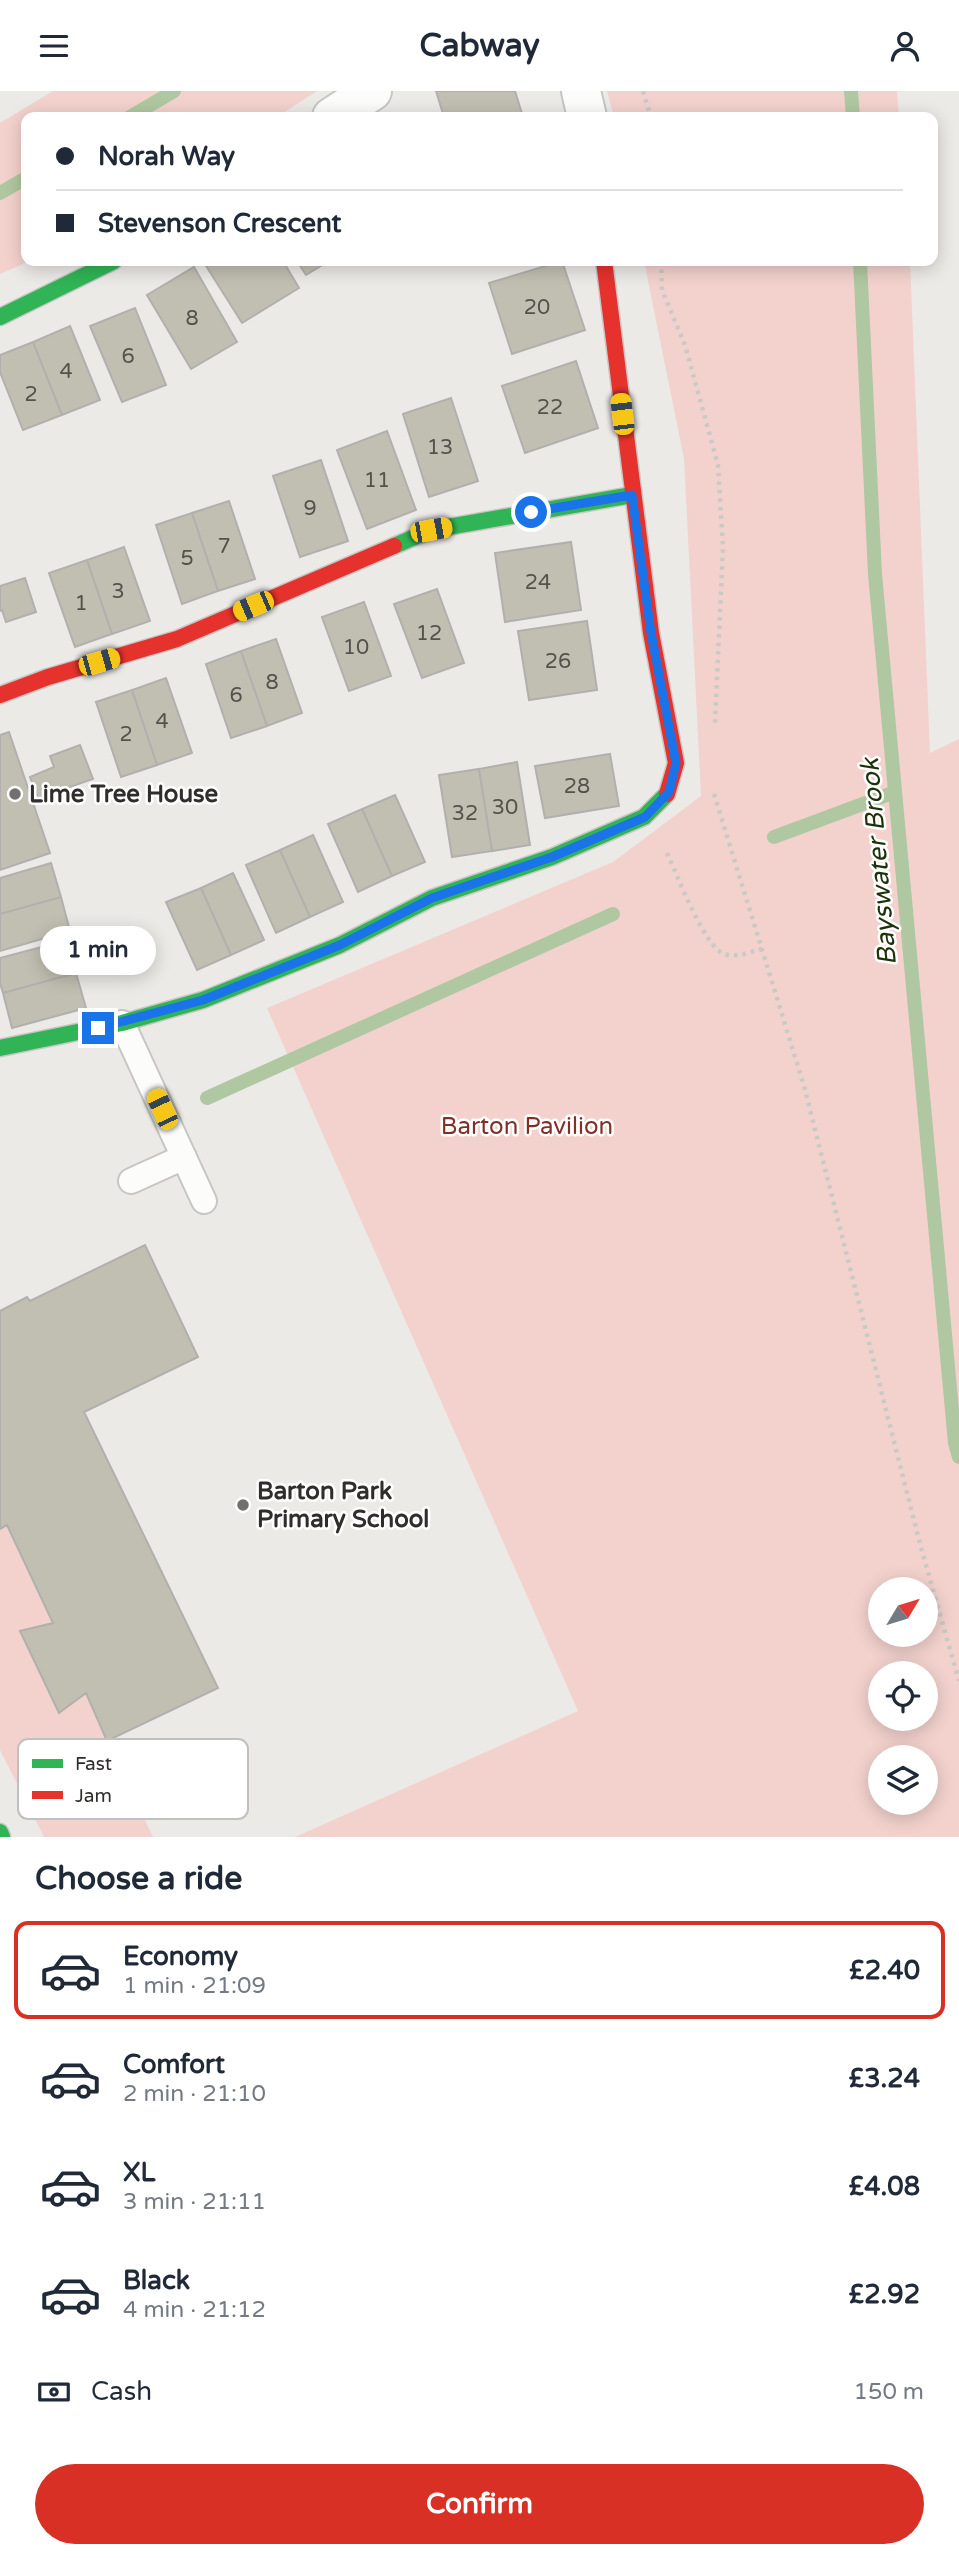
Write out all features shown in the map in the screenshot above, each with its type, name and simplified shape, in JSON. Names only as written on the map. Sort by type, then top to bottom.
[{"type":"street","points":[[340,112],[372,91]]},
{"type":"street","points":[[582,91],[586,112]]},
{"type":"street","points":[[0,317],[104,266]]},
{"type":"street","points":[[0,1048],[122,1023],[203,1000],[340,945],[432,898],[552,857],[645,817],[669,792],[676,763],[651,633],[605,266]]},
{"type":"street","points":[[0,695],[47,677],[177,639],[431,530],[632,495]]},
{"type":"lane","points":[[122,1023],[204,1201]]},
{"type":"lane","points":[[131,1181],[184,1157]]},
{"type":"path","points":[[643,91],[649,112]]},
{"type":"path","points":[[661,266],[662,290],[685,345],[718,465],[723,547],[714,736]]},
{"type":"path","points":[[712,789],[804,1086],[920,1544],[959,1681]]},
{"type":"path","points":[[645,817],[660,837],[705,937],[722,953],[740,955],[762,949]]},
{"type":"green space","points":[[53,91],[317,91],[285,112],[21,112],[21,265],[0,274],[0,123]]},
{"type":"green space","points":[[607,91],[897,91],[899,112],[613,112]]},
{"type":"green space","name":"Barton Pavilion","points":[[645,266],[910,266],[930,753],[959,739],[959,1837],[295,1837],[578,1711],[267,1008],[613,862],[701,796],[684,459]]},
{"type":"green space","points":[[0,1510],[107,1739],[18,1739],[18,1786],[0,1750]]},
{"type":"green space","points":[[35,1819],[145,1819],[153,1837],[44,1837]]},
{"type":"building","points":[[436,91],[515,91],[521,112],[442,112]]},
{"type":"building","points":[[206,266],[286,266],[299,288],[242,323]]},
{"type":"building","points":[[300,266],[321,266],[306,275]]},
{"type":"building","points":[[545,266],[564,266],[585,330],[512,354],[489,283]]},
{"type":"building","points":[[194,267],[237,342],[191,369],[147,295]]},
{"type":"building","points":[[135,308],[166,385],[122,402],[90,326]]},
{"type":"building","points":[[70,326],[100,400],[62,415],[33,342]]},
{"type":"building","points":[[33,342],[62,415],[23,430],[0,372],[0,355]]},
{"type":"building","points":[[576,361],[598,428],[525,453],[502,386]]},
{"type":"building","points":[[451,398],[478,481],[429,497],[403,414]]},
{"type":"building","points":[[387,431],[416,510],[367,529],[337,450]]},
{"type":"building","points":[[321,460],[348,541],[300,557],[273,476]]},
{"type":"building","points":[[229,501],[255,579],[218,591],[192,513]]},
{"type":"building","points":[[192,513],[218,591],[182,604],[156,525]]},
{"type":"building","points":[[571,542],[581,610],[505,622],[495,553]]},
{"type":"building","points":[[124,547],[150,621],[112,634],[87,560]]},
{"type":"building","points":[[87,560],[112,634],[75,647],[49,573]]},
{"type":"building","points":[[25,578],[36,612],[6,622],[2,610],[0,611],[0,586]]},
{"type":"building","points":[[437,589],[464,663],[422,678],[394,604]]},
{"type":"building","points":[[364,602],[391,676],[349,691],[322,617]]},
{"type":"building","points":[[587,621],[597,690],[529,700],[518,631]]},
{"type":"building","points":[[276,639],[302,713],[267,726],[241,651]]},
{"type":"building","points":[[241,651],[267,726],[231,738],[206,664]]},
{"type":"building","points":[[166,678],[192,753],[157,765],[132,690]]},
{"type":"building","points":[[132,690],[157,765],[121,777],[96,702]]},
{"type":"building","name":"Lime Tree House","points":[[9,732],[50,853],[0,870],[0,735]]},
{"type":"building","points":[[80,745],[93,779],[38,798],[30,777],[54,767],[50,756]]},
{"type":"building","points":[[610,754],[619,806],[545,818],[535,766]]},
{"type":"building","points":[[517,762],[530,845],[492,851],[479,769]]},
{"type":"building","points":[[479,769],[492,851],[452,857],[439,775]]},
{"type":"building","points":[[395,795],[425,862],[392,876],[362,809]]},
{"type":"building","points":[[362,809],[392,876],[358,892],[328,824]]},
{"type":"building","points":[[313,835],[343,902],[310,917],[280,850]]},
{"type":"building","points":[[280,850],[310,917],[276,933],[246,865]]},
{"type":"building","points":[[51,863],[61,897],[0,914],[0,878]]},
{"type":"building","points":[[233,873],[264,940],[231,955],[201,888]]},
{"type":"building","points":[[201,888],[231,955],[197,970],[166,902]]},
{"type":"building","points":[[61,897],[70,931],[0,951],[0,914]]},
{"type":"building","points":[[68,940],[76,973],[3,993],[0,983],[0,958]]},
{"type":"building","points":[[76,973],[86,1008],[12,1028],[3,993]]},
{"type":"building","points":[[145,1245],[198,1357],[84,1412],[218,1688],[111,1739],[106,1739],[86,1693],[59,1713],[20,1631],[53,1623],[7,1525],[0,1529],[0,1311],[27,1297],[30,1301]]},
{"type":"waterway","points":[[138,112],[174,91]]},
{"type":"waterway","name":"Bayswater Brook","points":[[851,91],[853,112]]},
{"type":"waterway","points":[[0,193],[21,181]]},
{"type":"waterway","name":"Bayswater Brook","points":[[860,266],[875,574],[955,1443],[959,1457]]},
{"type":"waterway","points":[[774,837],[895,792]]},
{"type":"waterway","points":[[207,1098],[613,914]]},
{"type":"traffic: fast","points":[[0,317],[104,266]]},
{"type":"traffic: fast","points":[[394,546],[431,530],[632,495]]},
{"type":"traffic: fast","points":[[0,1048],[122,1023],[203,1000],[340,945],[432,898],[552,857],[644,817],[667,794]]},
{"type":"traffic: fast","points":[[0,1832],[2,1837]]},
{"type":"traffic: jam","points":[[605,266],[651,633],[676,763],[667,794]]},
{"type":"traffic: jam","points":[[0,695],[48,677],[177,639],[394,546]]},
{"type":"place","name":"Lime Tree House","points":[[15,794]]},
{"type":"place","name":"Barton Park Primary School","points":[[243,1505]]},
{"type":"route","points":[[98,1028],[203,1000],[340,945],[432,898],[552,857],[645,817],[669,792],[676,763],[651,633],[632,495],[531,512]]}]
